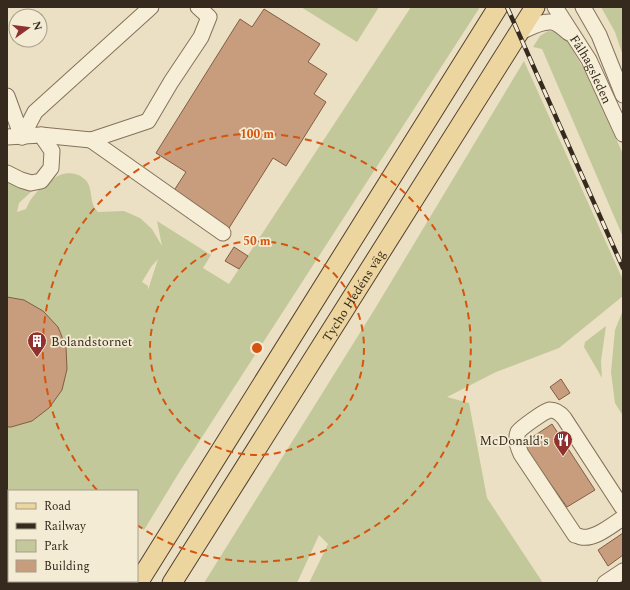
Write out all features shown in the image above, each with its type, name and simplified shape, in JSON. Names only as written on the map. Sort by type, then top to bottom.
[{"type":"main road","points":[[138,583],[498,7]]},
{"type":"main road","name":"Tycho Hedéns väg","points":[[172,583],[535,7]]},
{"type":"street","points":[[22,137],[36,112],[151,7]]},
{"type":"street","points":[[7,137],[41,135],[91,140],[148,121],[171,82],[201,37],[209,16],[198,7]]},
{"type":"street","name":"Fålhagsleden","points":[[555,7],[590,60],[621,124]]},
{"type":"street","name":"Fålhagsleden","points":[[583,7],[599,35],[623,95]]},
{"type":"street","points":[[518,33],[539,24],[551,22],[562,27],[574,37]]},
{"type":"street","points":[[7,96],[22,137]]},
{"type":"street","points":[[7,173],[31,183],[41,180],[51,168],[52,151],[41,135]]},
{"type":"street","points":[[91,140],[223,233]]},
{"type":"street","points":[[623,507],[564,418],[558,412],[551,410],[545,412],[519,430],[517,445],[521,454],[575,535],[588,538],[597,535],[623,518]]},
{"type":"street","points":[[605,583],[623,572]]},
{"type":"green space","points":[[301,7],[379,7],[357,42]]},
{"type":"green space","points":[[411,7],[480,7],[180,471],[144,530],[138,527],[138,490],[8,490],[7,499],[7,174],[34,189],[19,203],[17,212],[26,209],[30,201],[39,190],[46,183],[56,177],[69,173],[79,175],[89,184],[93,204],[98,212],[124,211],[140,218],[152,229],[162,246],[157,221],[211,255],[203,268],[229,284]],"holes":[[[158,259],[148,290],[148,286],[142,282]]]},
{"type":"green space","points":[[601,7],[623,7],[623,56],[615,32]]},
{"type":"green space","points":[[548,31],[562,32],[587,75],[623,154],[623,237],[542,49],[533,47],[540,36]]},
{"type":"green space","points":[[524,61],[623,280],[623,296],[559,348],[496,372],[447,397],[469,403],[487,498],[543,583],[309,583],[328,544],[319,535],[297,583],[204,583],[376,307]]},
{"type":"green space","points":[[623,310],[623,416],[615,403],[611,372],[615,330]]},
{"type":"green space","points":[[606,326],[601,361],[602,378],[584,347],[585,342]]},
{"type":"building","points":[[264,9],[320,44],[308,62],[327,74],[314,94],[326,102],[286,166],[273,158],[229,228],[173,192],[186,172],[156,153],[240,19],[252,27]]},
{"type":"building","points":[[234,247],[248,256],[239,269],[225,261]]},
{"type":"building","name":"Bolandstornet","points":[[7,297],[24,300],[43,311],[58,327],[66,347],[67,369],[62,390],[49,408],[32,421],[11,427],[7,427]]},
{"type":"building","points":[[561,379],[570,393],[559,400],[550,387]]},
{"type":"building","points":[[552,424],[595,490],[567,507],[522,444]]},
{"type":"building","points":[[623,533],[623,555],[608,566],[598,550]]},
{"type":"railway","points":[[507,7],[623,268]]},
{"type":"place","name":"Bolandstornet","points":[[37,358]]},
{"type":"place","name":"McDonald's","points":[[563,457]]}]
